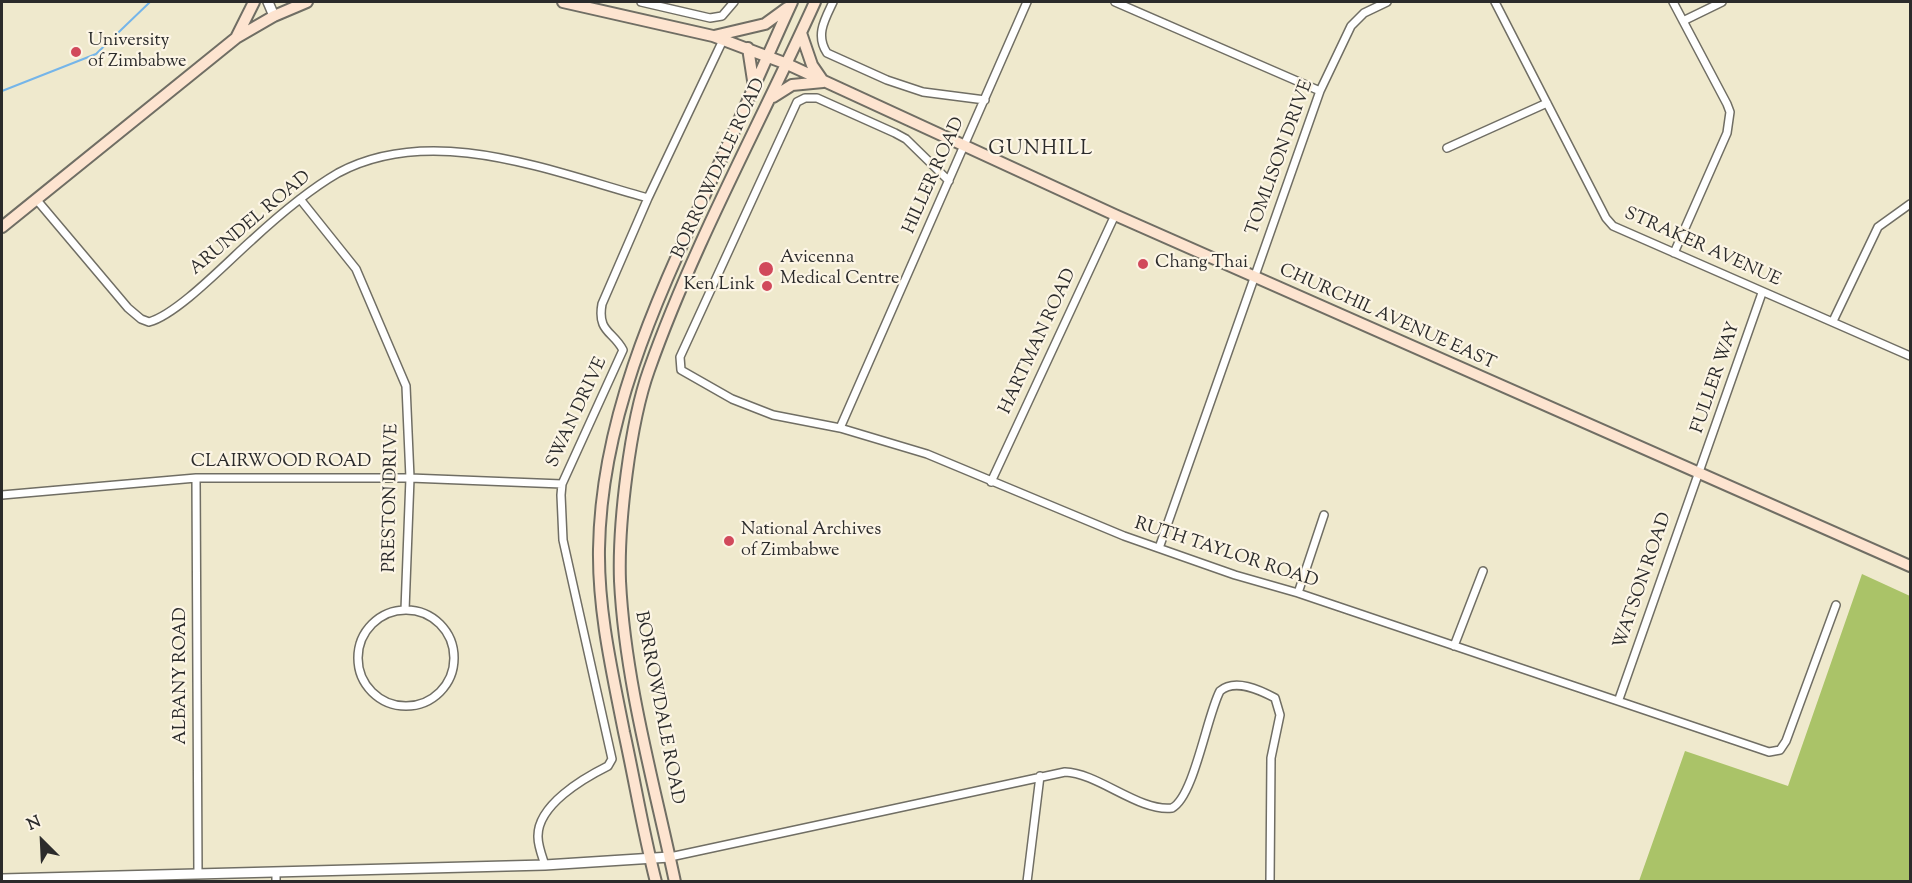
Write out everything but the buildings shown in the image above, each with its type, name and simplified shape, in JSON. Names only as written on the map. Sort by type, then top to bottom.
[{"type":"main road","points":[[236,38],[254,2]]},
{"type":"main road","points":[[2,227],[236,38],[274,16],[307,2]]},
{"type":"main road","name":"CHURCHIL AVENUE EAST","points":[[563,2],[601,6],[718,38],[787,64],[1115,215],[1911,566]]},
{"type":"main road","name":"BORROWDALE ROAD","points":[[675,882],[632,680],[622,605],[620,549],[627,481],[649,371],[724,193],[815,2]]},
{"type":"main road","points":[[718,38],[765,24],[791,3]]},
{"type":"main road","name":"BORROWDALE ROAD","points":[[656,882],[616,692],[600,598],[599,547],[603,492],[615,423],[626,382],[651,315],[791,3]]},
{"type":"main road","points":[[771,98],[792,86],[823,81],[812,65],[801,33]]},
{"type":"main road","points":[[748,48],[754,88]]},
{"type":"street","points":[[268,2],[274,16]]},
{"type":"street","points":[[641,2],[710,18],[722,16],[734,2]]},
{"type":"street","points":[[833,2],[823,23],[820,38],[826,53],[887,80],[922,92],[985,100]]},
{"type":"street","name":"HILLER ROAD","points":[[840,428],[1027,2]]},
{"type":"street","points":[[1115,2],[1320,91]]},
{"type":"street","name":"TOMLISON DRIVE","points":[[1159,548],[1320,91],[1355,20],[1387,2]]},
{"type":"street","name":"STRAKER AVENUE","points":[[1495,2],[1610,222],[1619,229],[1762,293],[1833,321],[1911,356]]},
{"type":"street","points":[[1673,2],[1727,104],[1730,123],[1674,253]]},
{"type":"street","points":[[1683,21],[1722,2]]},
{"type":"street","name":"SWAN DRIVE","points":[[544,865],[538,836],[544,818],[569,789],[608,766],[612,759],[563,540],[562,484],[623,350],[602,324],[602,304],[718,38]]},
{"type":"street","name":"RUTH TAYLOR ROAD","points":[[949,181],[906,139],[817,98],[805,98],[797,102],[790,111],[680,357],[681,370],[732,399],[773,415],[840,428],[934,457],[991,482],[1159,548],[1235,575],[1298,593],[1619,699],[1769,752],[1780,750],[1786,741],[1836,605]]},
{"type":"street","points":[[1447,148],[1547,103]]},
{"type":"street","name":"ARUNDEL ROAD","points":[[36,199],[128,308],[141,319],[149,322],[177,306],[300,199],[337,174],[358,164],[400,152],[435,150],[495,158],[648,198]]},
{"type":"street","name":"PRESTON DRIVE","points":[[300,199],[356,269],[404,376],[407,393],[410,478],[405,610]]},
{"type":"street","points":[[1833,321],[1878,227],[1911,204]]},
{"type":"street","name":"HARTMAN ROAD","points":[[991,482],[1115,215]]},
{"type":"street","name":"FULLER WAY","points":[[1699,474],[1762,293]]},
{"type":"street","name":"WATSON ROAD","points":[[1619,699],[1665,564],[1699,474]]},
{"type":"street","name":"CLAIRWOOD ROAD","points":[[2,495],[196,478],[410,478],[562,484]]},
{"type":"street","name":"ALBANY ROAD","points":[[196,478],[198,874]]},
{"type":"street","points":[[1298,593],[1324,515]]},
{"type":"street","points":[[1454,646],[1483,571]]},
{"type":"street","points":[[405,610],[420,612],[433,618],[452,642],[454,657],[453,672],[441,691],[422,704],[408,706],[393,705],[373,693],[361,675],[358,660],[360,645],[366,631],[383,617],[405,610]]},
{"type":"street","points":[[2,879],[198,874],[276,877],[651,860],[1040,777],[1076,772],[1125,795],[1172,808],[1182,799],[1189,782],[1220,691],[1230,684],[1240,684],[1271,695],[1278,702],[1280,715],[1271,758],[1270,882]]},
{"type":"street","points":[[1027,882],[1040,777]]},
{"type":"green space","points":[[1862,574],[1910,596],[1910,881],[1639,881],[1685,751],[1788,786]]},
{"type":"waterway","points":[[2,91],[96,54],[150,2]]},
{"type":"place","name":"University of Zimbabwe","points":[[76,52]]},
{"type":"place","name":"Chang Thai","points":[[1143,264]]},
{"type":"place","name":"Avicenna Medical Centre","points":[[766,269]]},
{"type":"place","name":"Ken Link","points":[[767,286]]},
{"type":"place","name":"National Archives of Zimbabwe","points":[[729,541]]},
{"type":"district","name":"GUNHILL","points":[[1041,151]]}]
